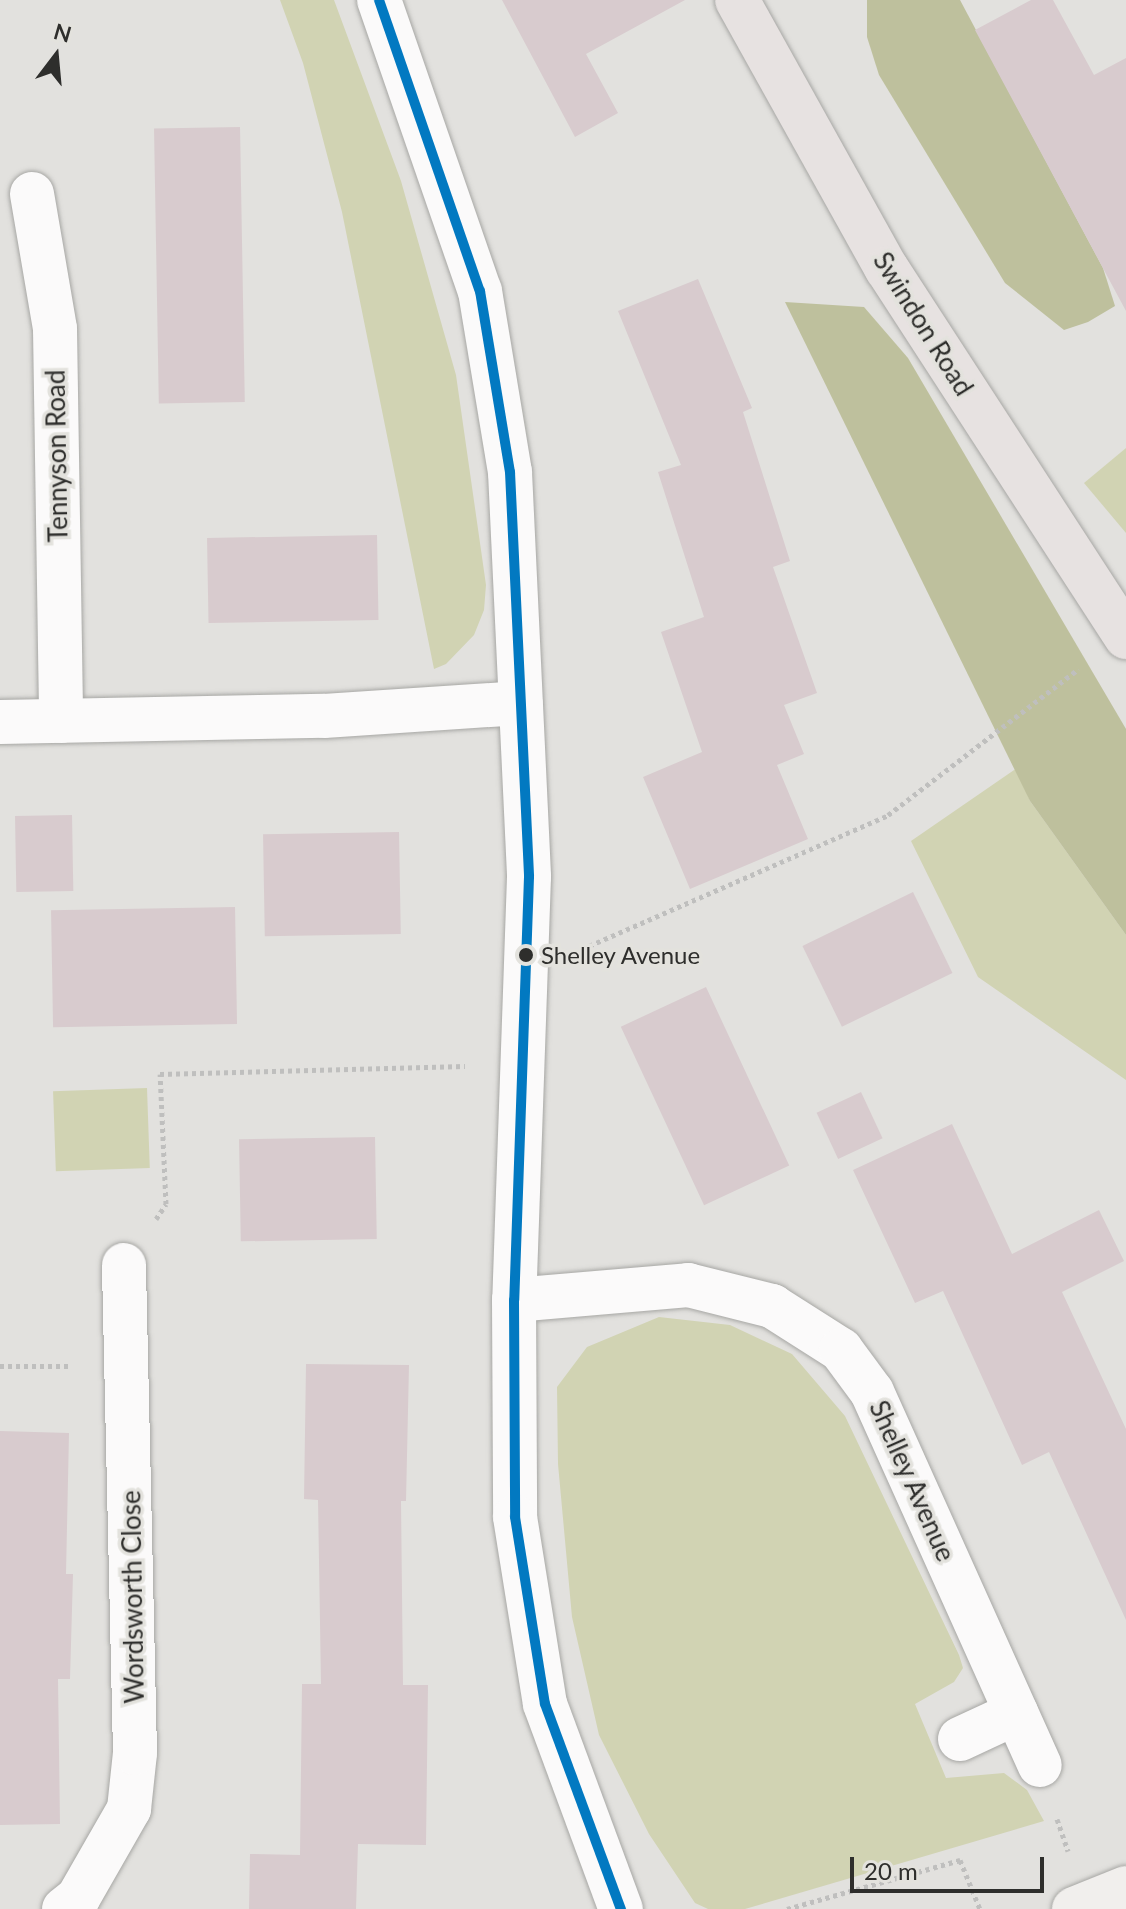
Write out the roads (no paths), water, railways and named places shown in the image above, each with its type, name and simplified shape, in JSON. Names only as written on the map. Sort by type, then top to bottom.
[{"type":"main road","name":"Swindon Road","points":[[737,0],[887,269],[1125,636]]},
{"type":"street","points":[[379,0],[480,291],[510,472],[529,877],[514,1300],[515,1517],[545,1704],[621,1909]]},
{"type":"street","name":"Tennyson Road","points":[[32,194],[55,329],[61,721]]},
{"type":"street","points":[[0,722],[324,716],[521,703]]},
{"type":"street","name":"Wordsworth Close","points":[[64,1909],[78,1898],[129,1809],[135,1753],[135,1593],[124,1265]]},
{"type":"street","name":"Shelley Avenue","points":[[514,1300],[688,1285],[772,1306],[841,1350],[872,1392],[1040,1765]]},
{"type":"street","points":[[960,1739],[1016,1713]]},
{"type":"street","points":[[1082,1908],[1126,1888]]},
{"type":"place","name":"Shelley Avenue","points":[[526,955]]}]
